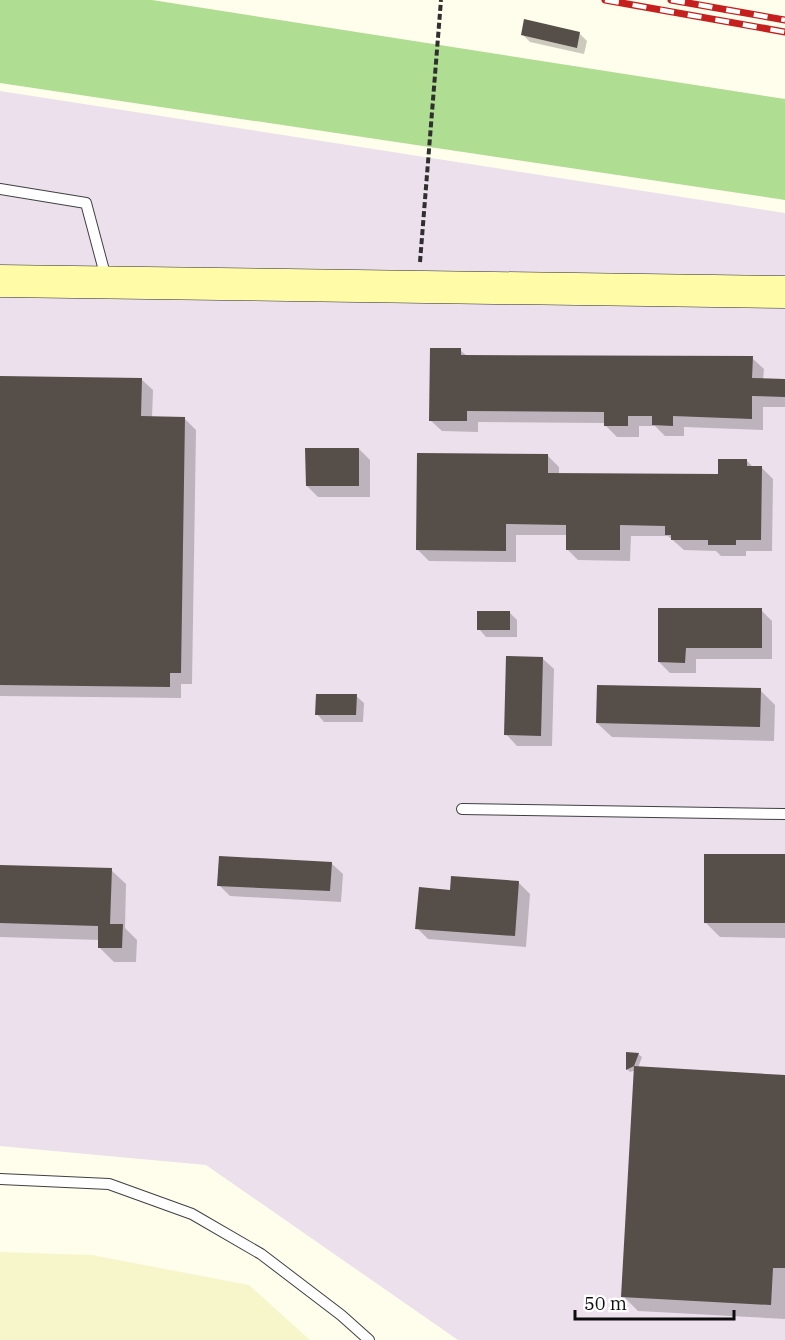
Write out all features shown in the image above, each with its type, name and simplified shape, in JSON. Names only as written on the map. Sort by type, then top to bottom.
[{"type":"main road","points":[[0,281],[785,292]]},
{"type":"lane","points":[[0,189],[86,203],[107,282]]},
{"type":"lane","points":[[462,809],[785,814]]},
{"type":"lane","points":[[0,1179],[41,1179],[109,1184],[192,1214],[261,1254],[369,1340]]},
{"type":"path","points":[[418,286],[441,0]]},
{"type":"shaded area","points":[[0,91],[785,213],[785,1340],[458,1340],[206,1165],[0,1146]]},
{"type":"green space","points":[[0,0],[152,0],[785,99],[785,200],[0,83]]},
{"type":"green space","points":[[0,1252],[92,1255],[249,1285],[310,1340],[0,1340]]},
{"type":"building","points":[[524,19],[580,32],[577,48],[521,35]]},
{"type":"building","points":[[430,348],[461,348],[461,355],[753,356],[752,378],[785,379],[785,397],[752,396],[752,419],[673,416],[673,426],[652,425],[652,416],[628,416],[628,426],[604,426],[604,412],[467,411],[467,421],[429,421]]},
{"type":"building","points":[[0,376],[142,378],[141,416],[185,417],[181,673],[170,673],[170,687],[0,685]]},
{"type":"building","points":[[305,448],[359,448],[359,486],[306,486]]},
{"type":"building","points":[[417,453],[548,454],[548,473],[718,474],[718,459],[747,459],[747,466],[762,466],[761,540],[736,540],[736,545],[708,545],[708,540],[671,540],[671,535],[665,535],[665,526],[620,525],[620,550],[566,550],[566,525],[506,524],[506,551],[416,550]]},
{"type":"building","points":[[658,608],[762,608],[762,648],[686,648],[685,663],[658,662]]},
{"type":"building","points":[[477,611],[510,611],[510,630],[477,630]]},
{"type":"building","points":[[506,656],[543,657],[541,736],[504,735]]},
{"type":"building","points":[[597,685],[761,688],[760,727],[596,723]]},
{"type":"building","points":[[316,694],[357,694],[356,715],[315,715]]},
{"type":"building","points":[[704,854],[785,854],[785,923],[704,923]]},
{"type":"building","points":[[219,856],[332,862],[330,891],[217,886]]},
{"type":"building","points":[[0,865],[112,868],[110,924],[123,924],[122,948],[98,948],[98,926],[0,923]]},
{"type":"building","points":[[451,876],[519,881],[515,936],[415,929],[419,887],[450,890]]},
{"type":"building","points":[[626,1052],[639,1053],[634,1066],[626,1070]]},
{"type":"building","points":[[634,1066],[785,1075],[785,1268],[773,1268],[771,1305],[621,1297]]},
{"type":"railway","points":[[605,0],[785,32]]},
{"type":"railway","points":[[671,0],[785,20]]}]
